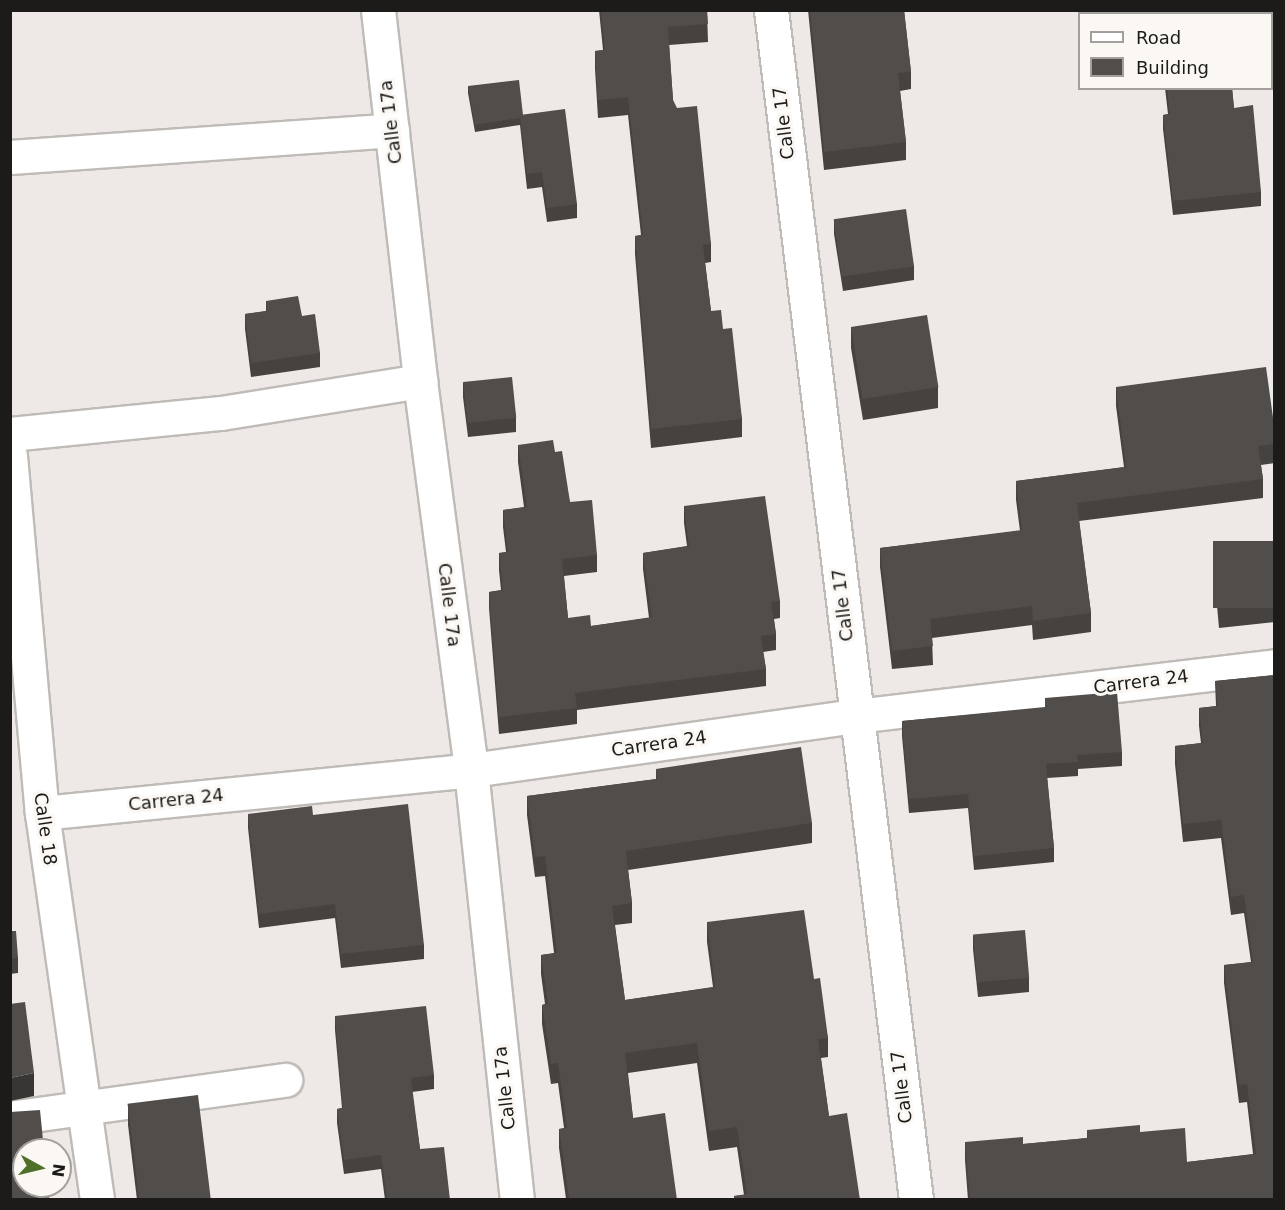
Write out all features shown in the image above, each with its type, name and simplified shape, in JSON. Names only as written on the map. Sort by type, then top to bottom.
[{"type":"street","name":"Calle 17a","points":[[378,10],[420,381],[471,770],[517,1200]]},
{"type":"street","name":"Calle 17","points":[[771,10],[916,1200]]},
{"type":"street","points":[[10,157],[392,130]]},
{"type":"street","points":[[10,434],[221,413],[420,381]]},
{"type":"street","name":"Calle 18","points":[[10,456],[42,813],[86,1105],[97,1200]]},
{"type":"street","name":"Carrera 24","points":[[42,813],[471,770],[857,716],[1275,666]]},
{"type":"street","points":[[10,1118],[86,1105],[285,1080]]},
{"type":"building","points":[[601,10],[707,10],[708,24],[668,27],[673,100],[677,108],[697,106],[711,244],[703,245],[711,311],[721,310],[723,329],[732,328],[742,419],[651,429],[635,236],[643,235],[628,97],[598,100],[595,51],[605,50]]},
{"type":"building","points":[[810,10],[904,10],[911,72],[898,73],[906,142],[824,152]]},
{"type":"building","points":[[1157,10],[1229,10],[1229,12],[1157,12]]},
{"type":"building","points":[[519,80],[523,115],[520,115],[520,118],[475,125],[468,86]]},
{"type":"building","points":[[1167,90],[1232,90],[1234,108],[1253,105],[1261,192],[1173,201],[1163,115],[1170,114]]},
{"type":"building","points":[[565,109],[577,204],[547,208],[542,172],[527,174],[520,115]]},
{"type":"building","points":[[906,209],[914,266],[842,277],[834,219]]},
{"type":"building","points":[[298,296],[302,316],[315,314],[320,353],[251,363],[245,314],[267,311],[266,301]]},
{"type":"building","points":[[927,315],[938,387],[862,399],[851,327]]},
{"type":"building","points":[[1266,367],[1275,444],[1258,446],[1263,479],[1077,503],[1091,613],[1033,621],[1032,606],[930,619],[933,646],[892,651],[880,548],[1022,530],[1016,481],[1126,467],[1116,387]]},
{"type":"building","points":[[512,377],[516,418],[468,423],[463,382]]},
{"type":"building","points":[[553,440],[555,452],[562,451],[570,502],[592,500],[597,555],[562,559],[568,618],[590,615],[591,626],[652,617],[643,553],[689,546],[684,506],[765,496],[780,601],[771,602],[776,634],[761,636],[766,669],[575,693],[577,708],[499,717],[489,592],[503,590],[499,553],[508,552],[503,510],[527,507],[518,445]]},
{"type":"building","points":[[1213,541],[1274,541],[1274,608],[1213,608]]},
{"type":"building","points":[[1275,675],[1275,1200],[970,1200],[965,1142],[1023,1137],[1023,1144],[1088,1138],[1087,1130],[1140,1125],[1140,1132],[1185,1128],[1187,1162],[1256,1154],[1247,1084],[1239,1085],[1224,965],[1253,962],[1244,895],[1231,897],[1221,820],[1183,824],[1175,746],[1203,743],[1199,708],[1218,706],[1215,681]]},
{"type":"building","points":[[1117,692],[1122,752],[1077,755],[1078,762],[1046,764],[1054,848],[974,856],[968,794],[909,799],[902,721],[1045,707],[1045,698]]},
{"type":"building","points":[[801,747],[812,823],[626,851],[632,903],[612,906],[625,1000],[715,987],[707,922],[804,910],[814,979],[820,978],[828,1038],[818,1039],[829,1116],[847,1113],[860,1200],[734,1200],[734,1196],[747,1194],[737,1127],[709,1131],[697,1043],[625,1053],[633,1118],[665,1113],[677,1200],[562,1200],[569,1199],[559,1129],[567,1128],[558,1063],[551,1064],[542,1005],[548,1004],[541,955],[557,953],[545,856],[535,857],[527,796],[657,779],[656,769]]},
{"type":"building","points":[[408,804],[424,945],[341,954],[335,904],[259,914],[248,814],[312,806],[313,815]]},
{"type":"building","points":[[1025,930],[1029,978],[977,982],[973,935]]},
{"type":"building","points":[[10,931],[16,931],[18,958],[10,959]]},
{"type":"building","points":[[25,1002],[34,1073],[10,1078],[10,1004]]},
{"type":"building","points":[[426,1006],[434,1075],[411,1078],[420,1149],[444,1147],[450,1200],[387,1200],[381,1155],[344,1160],[337,1109],[343,1108],[335,1016]]},
{"type":"building","points":[[198,1095],[211,1200],[139,1200],[128,1104]]},
{"type":"building","points":[[40,1110],[43,1138],[12,1138],[12,1198],[49,1198],[49,1200],[10,1200],[10,1112]]}]
